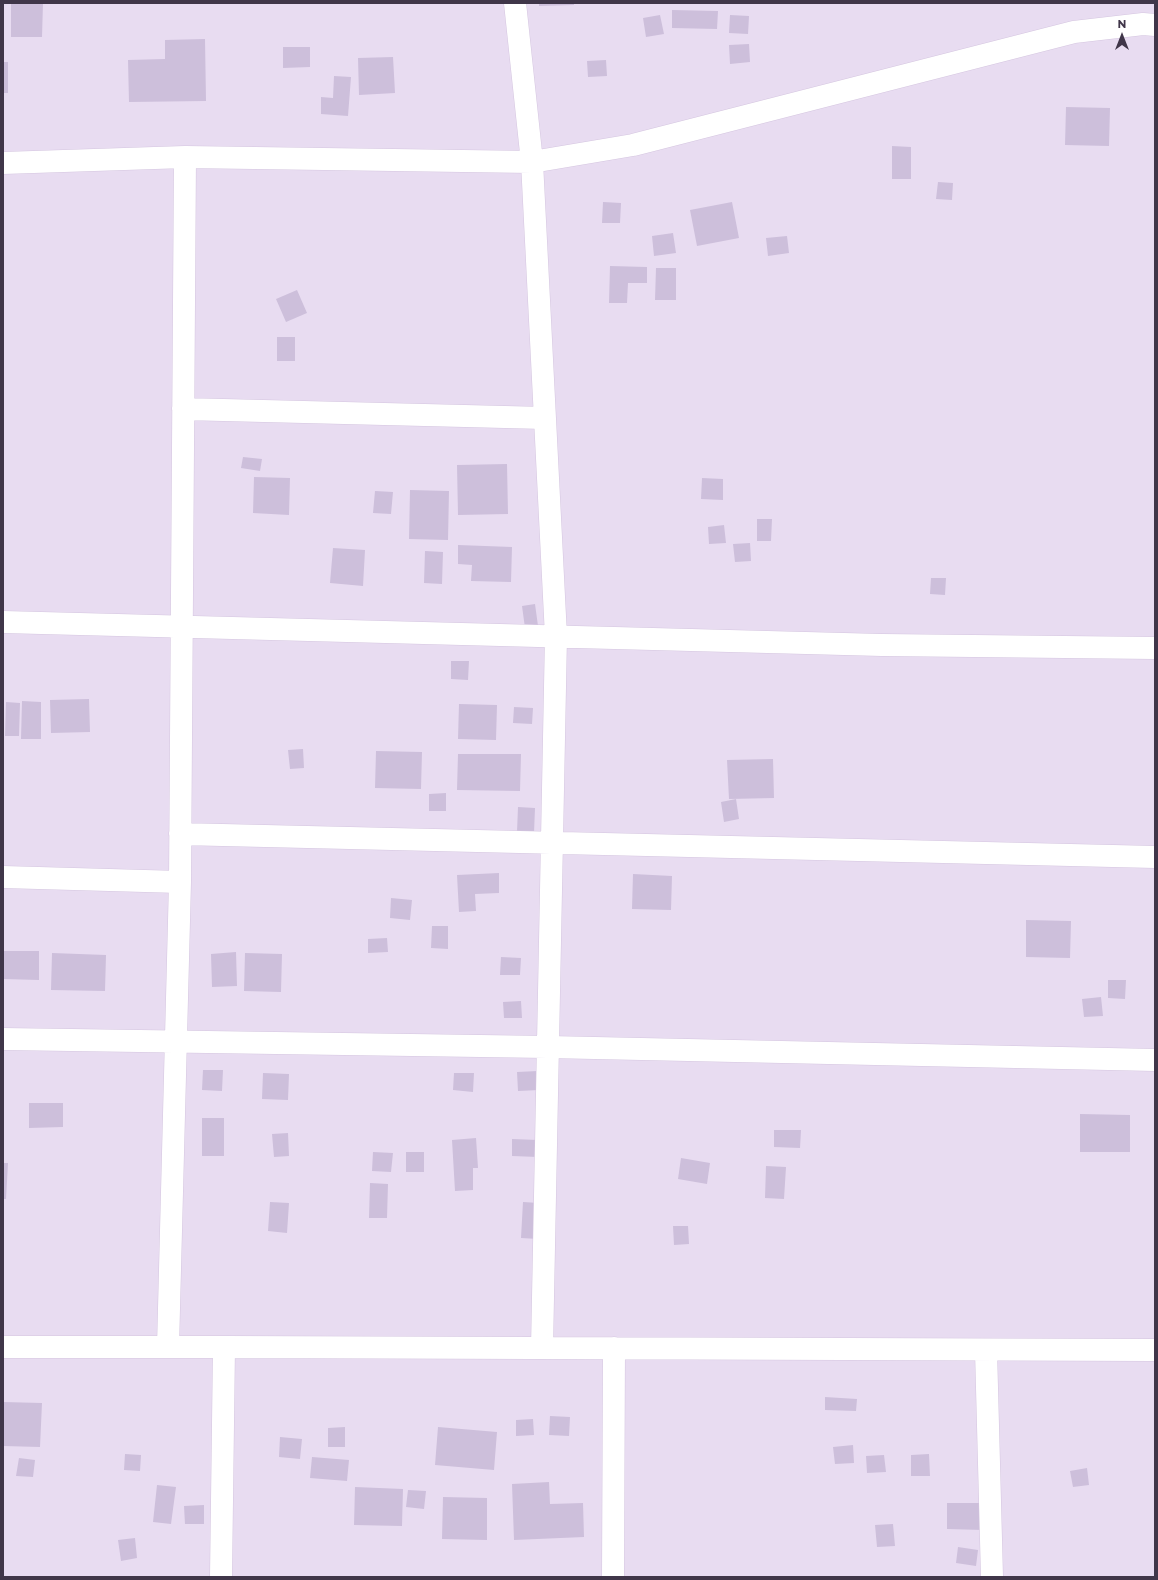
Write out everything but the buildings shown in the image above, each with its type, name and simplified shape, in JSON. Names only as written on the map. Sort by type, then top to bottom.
[{"type":"street","points":[[515,3],[532,162],[556,636],[542,1348]]},
{"type":"street","points":[[3,163],[185,157],[532,162],[633,145],[1074,32],[1155,24]]},
{"type":"street","points":[[168,1347],[180,882],[185,157]]},
{"type":"street","points":[[183,409],[545,418]]},
{"type":"street","points":[[3,622],[882,645],[1155,648]]},
{"type":"street","points":[[180,834],[1155,857]]},
{"type":"street","points":[[3,877],[180,882]]},
{"type":"street","points":[[3,1039],[176,1043],[548,1047],[1155,1060]]},
{"type":"street","points":[[3,1347],[1155,1350]]},
{"type":"street","points":[[221,1577],[224,1347]]},
{"type":"street","points":[[613,1577],[614,1348]]},
{"type":"street","points":[[986,1350],[992,1577]]},
{"type":"shaded area","points":[[3,3],[1155,3],[1155,1577],[3,1577]]}]
